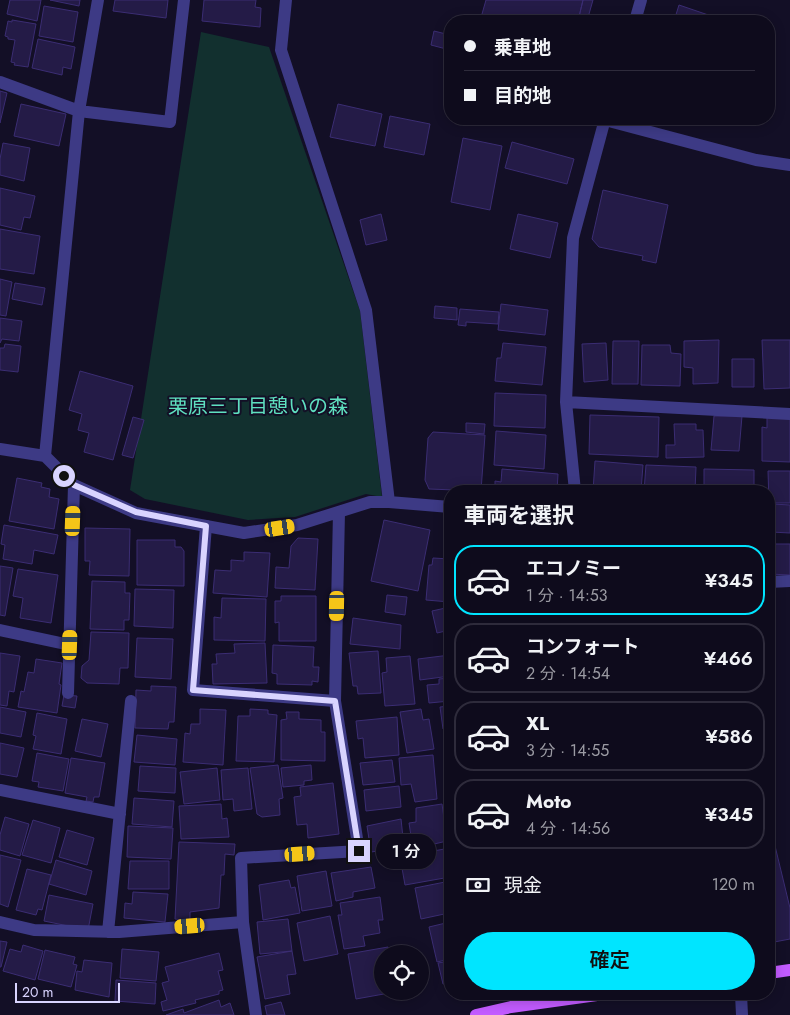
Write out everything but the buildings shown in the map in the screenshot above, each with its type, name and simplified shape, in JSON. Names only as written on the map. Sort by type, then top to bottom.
[{"type":"main road","points":[[775,972],[790,970]]},
{"type":"main road","points":[[476,1015],[511,1007],[561,1000]]},
{"type":"street","points":[[45,456],[79,111],[98,0]]},
{"type":"street","points":[[0,82],[79,111],[170,122],[184,0]]},
{"type":"street","points":[[286,0],[281,50],[366,310],[389,502]]},
{"type":"street","points":[[637,15],[641,0]]},
{"type":"street","points":[[574,485],[566,402],[573,238],[604,125]]},
{"type":"street","points":[[624,125],[756,160],[790,165]]},
{"type":"street","points":[[566,402],[790,414]]},
{"type":"street","points":[[0,449],[45,456],[74,485],[136,512],[244,533],[297,525],[370,502],[444,507]]},
{"type":"street","points":[[68,693],[74,485]]},
{"type":"street","points":[[256,1015],[244,922],[240,858],[359,851],[335,701],[339,512]]},
{"type":"street","points":[[206,526],[193,690],[335,701]]},
{"type":"street","points":[[775,582],[790,581]]},
{"type":"street","points":[[0,630],[70,645]]},
{"type":"street","points":[[108,932],[131,701]]},
{"type":"street","points":[[0,790],[120,814]]},
{"type":"street","points":[[0,922],[34,930],[108,932],[244,922]]},
{"type":"street","points":[[741,1000],[742,1015]]},
{"type":"green space","name":"栗原三丁目憩いの森","points":[[201,32],[269,47],[360,311],[382,497],[366,494],[295,517],[248,520],[145,499],[130,490]]},
{"type":"route","points":[[64,476],[74,485],[136,512],[206,526],[193,690],[335,701],[359,851]]}]
